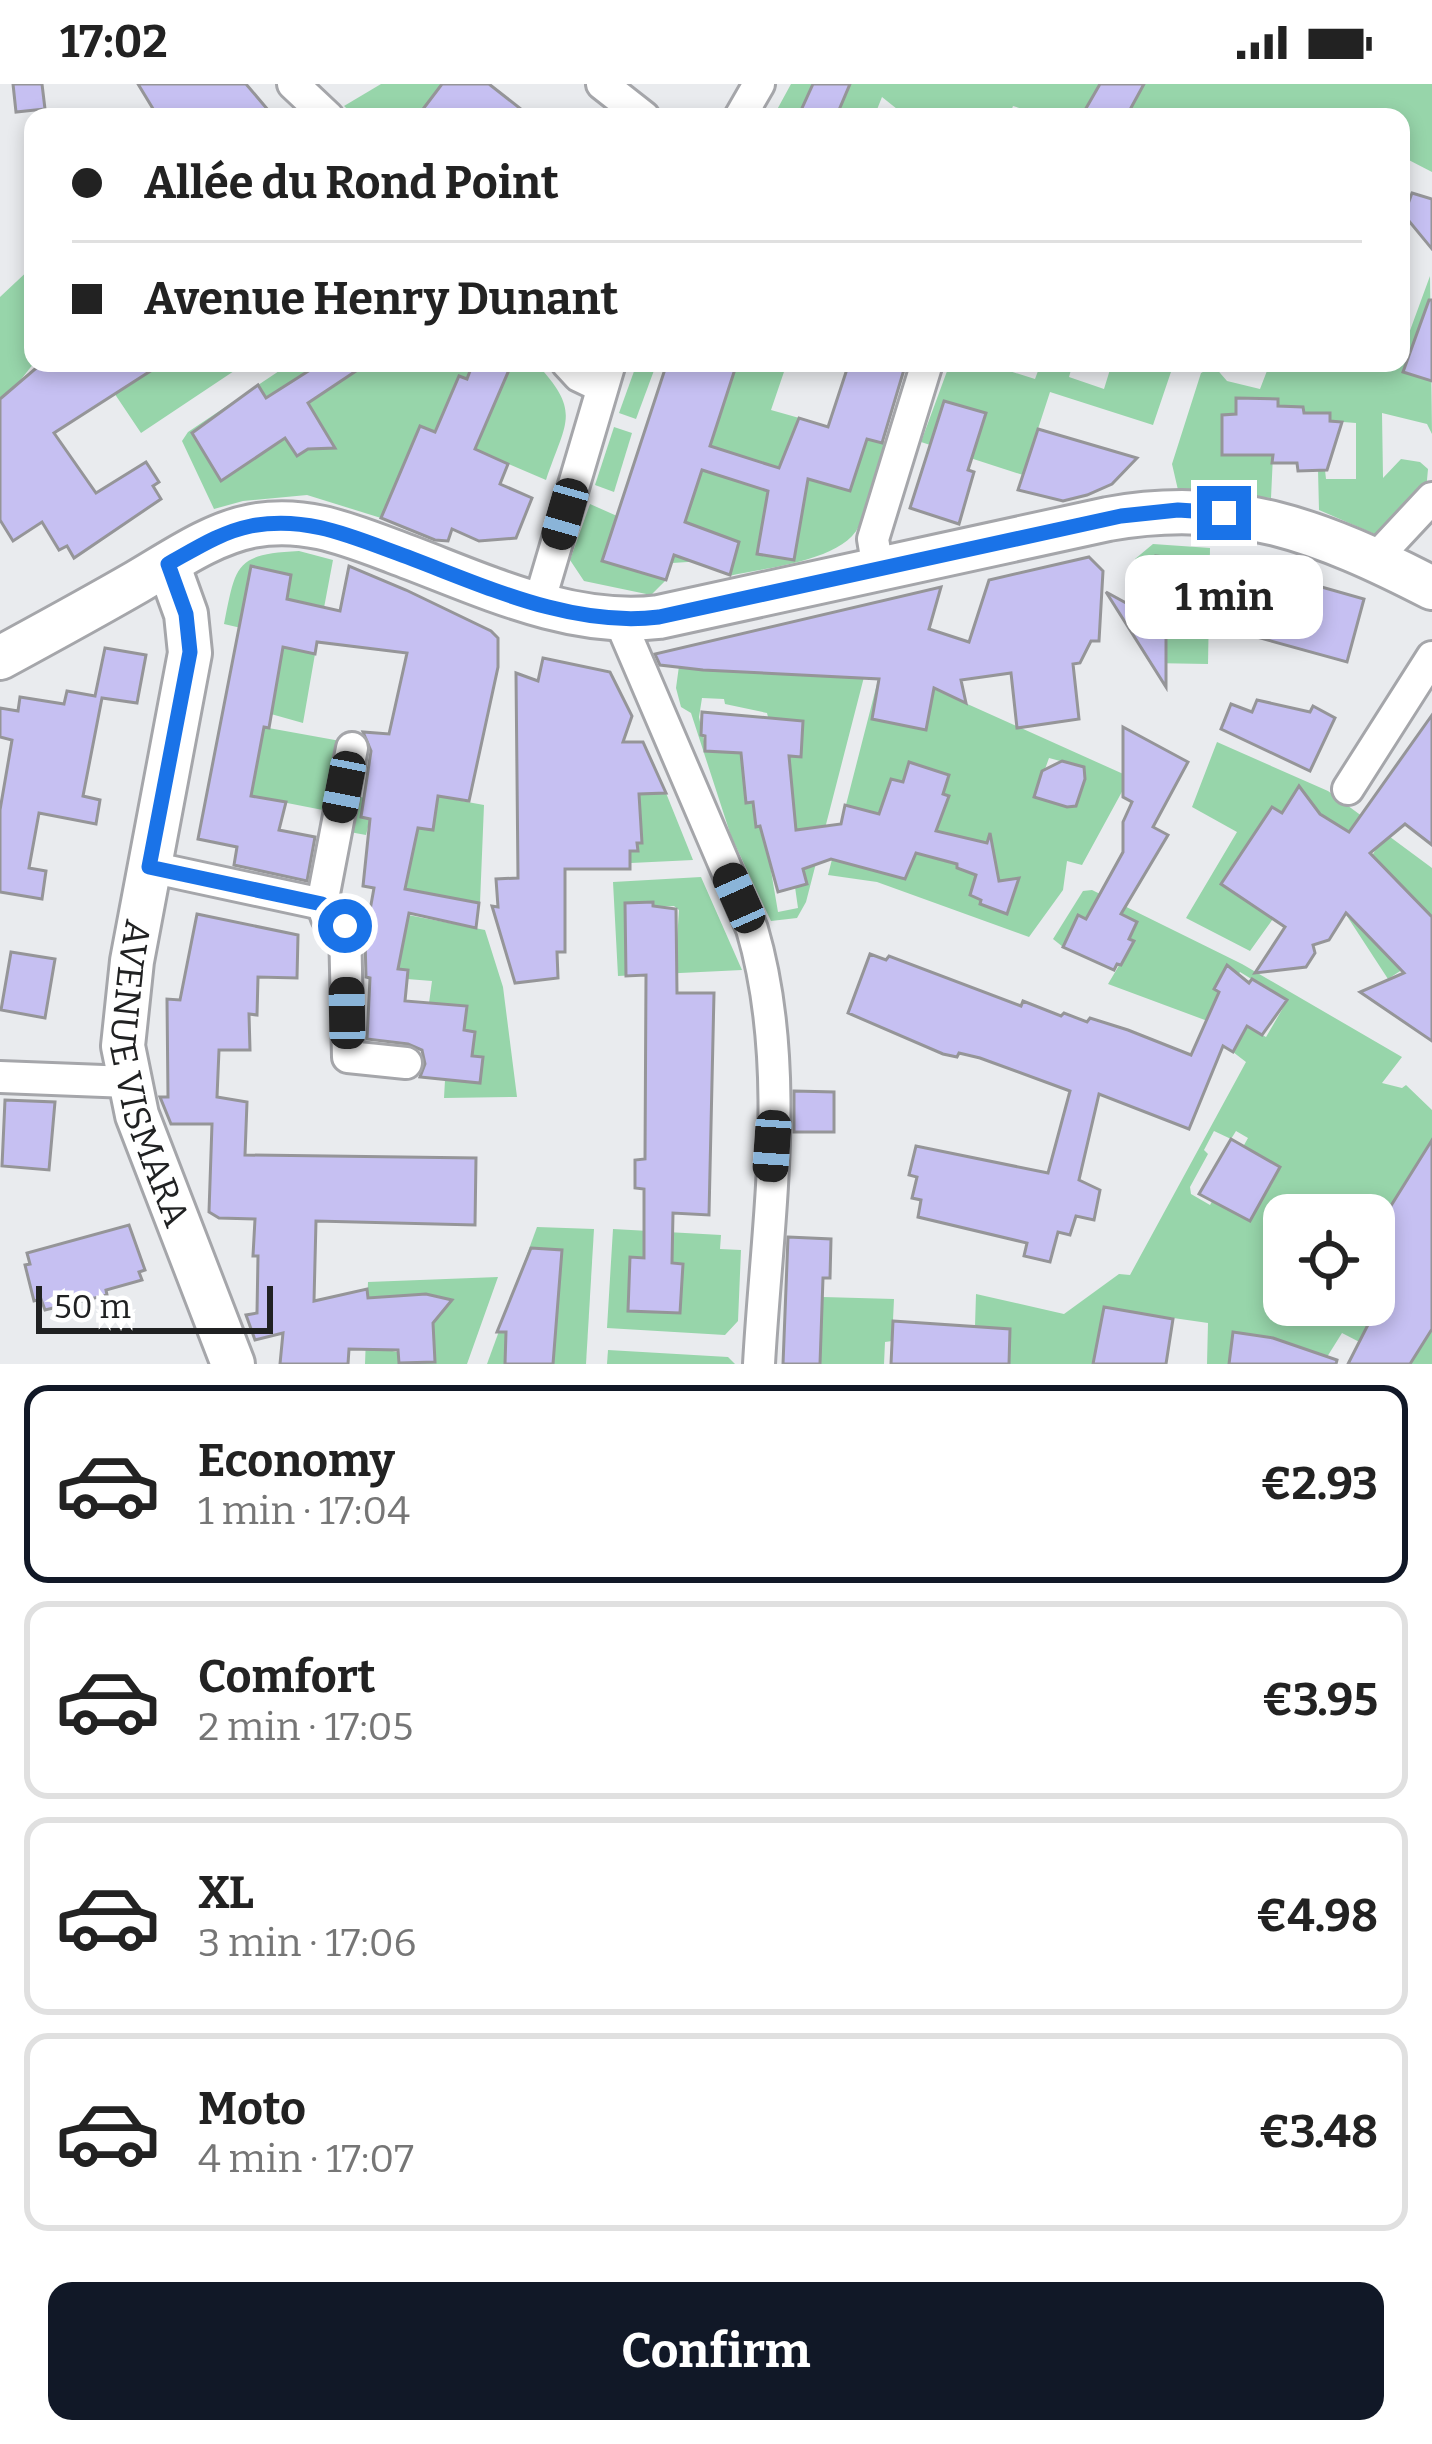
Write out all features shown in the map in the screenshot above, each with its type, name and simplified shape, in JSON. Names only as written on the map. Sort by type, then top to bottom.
[{"type":"street","points":[[293,84],[318,108]]},
{"type":"street","points":[[602,84],[633,108]]},
{"type":"street","points":[[539,603],[606,375],[579,376],[575,372]]},
{"type":"street","points":[[878,569],[873,539],[924,372]]},
{"type":"street","points":[[1376,558],[1432,498]]},
{"type":"street","points":[[0,658],[240,529],[304,523],[539,603],[620,622],[1108,519],[1178,510],[1273,520],[1376,558],[1432,588]]},
{"type":"street","name":"AVENUE VISMARA","points":[[168,564],[186,614],[190,652],[125,1006],[123,1046],[137,1115],[232,1364]]},
{"type":"street","points":[[620,622],[752,929],[766,977],[774,1105],[759,1364]]},
{"type":"street","points":[[1348,789],[1432,656]]},
{"type":"street","points":[[352,748],[322,904],[327,918],[345,926],[348,1057],[406,1063]]},
{"type":"street","points":[[149,867],[322,904]]},
{"type":"street","points":[[0,1077],[129,1082]]},
{"type":"green space","points":[[381,84],[442,84],[424,108],[344,106]]},
{"type":"green space","points":[[791,84],[1100,84],[1094,95],[1117,108],[896,108],[882,97],[878,108],[778,108]]},
{"type":"green space","points":[[1144,84],[1432,84],[1432,172],[1410,161],[1410,108],[1130,108]]},
{"type":"green space","points":[[24,274],[27,372],[0,406],[0,297]]},
{"type":"green space","points":[[1430,276],[1432,434],[1427,424],[1382,413],[1383,478],[1401,459],[1420,462],[1428,469],[1426,491],[1379,536],[1319,510],[1318,470],[1325,470],[1326,479],[1356,479],[1356,423],[1330,421],[1329,413],[1304,413],[1302,407],[1278,406],[1277,399],[1236,414],[1222,454],[1273,455],[1271,498],[1178,490],[1172,464],[1201,373],[1219,372],[1227,381],[1260,389],[1267,372],[1410,372],[1410,331]]},
{"type":"green space","points":[[100,372],[115,372],[126,388],[150,372],[232,372],[141,433]]},
{"type":"green space","points":[[278,372],[470,372],[467,379],[458,377],[451,394],[491,410],[508,372],[543,372],[560,394],[566,418],[546,480],[420,426],[381,518],[307,495],[214,509],[182,441],[188,432]],"holes":[[[202,448],[260,454],[222,481]]]},
{"type":"green space","points":[[634,372],[653,372],[636,419],[619,413]]},
{"type":"green space","points":[[734,372],[784,372],[771,410],[891,444],[866,522],[861,521],[841,545],[805,560],[729,576],[739,543],[727,538],[719,560],[672,563]]},
{"type":"green space","points":[[947,372],[1013,372],[1035,379],[1038,372],[1070,372],[1069,377],[1104,389],[1109,372],[1171,372],[1153,425],[1050,392],[1023,475],[921,442]]},
{"type":"green space","points":[[614,427],[632,433],[614,492],[595,485]]},
{"type":"green space","points":[[590,504],[617,516],[603,561],[666,580],[651,595],[584,581],[570,560]]},
{"type":"green space","points":[[1153,544],[1210,548],[1208,664],[1150,663],[1133,632],[1135,559]]},
{"type":"green space","points":[[299,551],[333,560],[317,645],[296,641],[295,650],[315,654],[303,723],[271,714],[284,638],[224,624],[242,567],[262,556]]},
{"type":"green space","points":[[679,666],[864,677],[806,902],[797,918],[771,921],[731,836],[691,713],[681,707],[676,688]],"holes":[[[702,698],[724,699],[725,704],[768,717],[802,721],[801,756],[706,751],[699,717]],[[791,781],[795,822],[756,827],[753,802],[746,803]],[[769,859],[808,867],[803,869],[807,884],[795,887],[798,908],[778,912]]]},
{"type":"green space","points":[[878,680],[872,719],[926,730],[934,689],[1130,777],[1082,865],[1067,861],[1063,890],[1029,937],[877,882],[828,875]],"holes":[[[1049,758],[1079,766],[1074,788],[1081,792],[1076,806],[1035,797]]]},
{"type":"green space","points":[[263,727],[346,742],[333,812],[231,792],[256,768]]},
{"type":"green space","points":[[1217,742],[1328,791],[1432,868],[1432,950],[1388,979],[1343,910],[1305,874],[1250,951],[1186,918],[1237,832],[1192,807]],"holes":[[[1340,827],[1376,849],[1353,888]]]},
{"type":"green space","points":[[374,785],[484,805],[480,903],[405,888],[418,828],[361,817],[370,819],[366,835],[344,831],[351,795],[370,799]]},
{"type":"green space","points":[[666,793],[693,860],[631,863],[637,843],[611,794]]},
{"type":"green space","points":[[701,877],[742,970],[618,976],[613,882]],"holes":[[[674,906],[679,910],[676,955],[626,955],[625,909]]]},
{"type":"green space","points":[[1092,890],[1242,964],[1402,1057],[1382,1083],[1406,1085],[1432,1110],[1432,1155],[1425,1151],[1395,1199],[1395,1194],[1263,1194],[1263,1326],[1395,1324],[1426,1337],[1432,1329],[1432,1364],[1402,1364],[1342,1333],[1327,1357],[1234,1332],[1229,1364],[1207,1364],[1208,1323],[1104,1308],[1093,1364],[937,1364],[939,1324],[975,1326],[976,1294],[1064,1314],[1119,1274],[1130,1275],[1246,1062],[1233,1052],[1221,1026],[1108,984],[1133,942],[1129,939],[1137,922],[1095,902],[1086,919],[1078,916],[1063,947],[1053,939],[1083,891]],"holes":[[[1240,972],[1287,1001],[1266,1037],[1232,1018],[1226,995]],[[1214,1131],[1231,1139],[1236,1131],[1248,1138],[1210,1205],[1191,1194],[1190,1187]]]},
{"type":"green space","points":[[408,915],[485,930],[503,987],[517,1097],[444,1098],[445,1080],[480,1083],[483,1058],[472,1056],[475,1032],[464,1030],[467,1006],[429,1003],[432,981],[407,979],[408,970],[395,968]]},
{"type":"green space","points":[[537,1227],[594,1229],[586,1364],[487,1364]]},
{"type":"green space","points":[[613,1229],[721,1235],[720,1249],[741,1250],[738,1321],[725,1335],[607,1328]]},
{"type":"green space","points":[[498,1277],[467,1364],[365,1364],[368,1282]],"holes":[[[439,1296],[444,1303],[443,1311],[433,1319],[435,1361],[388,1350],[386,1297]]]},
{"type":"green space","points":[[823,1297],[894,1299],[892,1341],[885,1342],[884,1364],[820,1364]]},
{"type":"green space","points":[[608,1350],[728,1357],[735,1364],[607,1364]]},
{"type":"building","points":[[13,84],[42,84],[45,108],[16,112]]},
{"type":"building","points":[[138,84],[246,84],[266,108],[153,108]]},
{"type":"building","points":[[442,84],[489,84],[520,108],[424,108]]},
{"type":"building","points":[[813,84],[850,84],[840,108],[802,108]]},
{"type":"building","points":[[1100,84],[1144,84],[1131,108],[1086,108]]},
{"type":"building","points":[[1412,193],[1432,199],[1432,249],[1410,222]]},
{"type":"building","points":[[1432,300],[1432,381],[1403,372],[1410,372],[1410,353]]},
{"type":"building","points":[[32,372],[149,372],[54,433],[96,493],[146,462],[159,482],[153,486],[161,499],[74,558],[67,546],[59,550],[42,522],[13,541],[0,520],[0,399]]},
{"type":"building","points":[[307,372],[354,372],[308,403],[335,448],[308,449],[297,456],[285,438],[221,481],[192,433],[258,385],[266,398]]},
{"type":"building","points":[[470,372],[508,372],[475,449],[508,464],[500,484],[532,498],[516,538],[479,541],[452,529],[448,541],[435,540],[381,518],[420,426],[435,432],[459,376],[467,379]]},
{"type":"building","points":[[664,372],[734,372],[710,446],[779,468],[799,418],[828,427],[846,372],[903,372],[882,443],[867,439],[850,491],[808,479],[794,560],[757,554],[768,491],[702,470],[685,522],[739,542],[730,575],[674,555],[666,580],[602,561]]},
{"type":"building","points":[[1236,398],[1278,399],[1278,406],[1330,413],[1330,421],[1342,422],[1327,470],[1298,471],[1297,463],[1272,463],[1273,455],[1222,455],[1222,415],[1236,414]]},
{"type":"building","points":[[944,401],[986,413],[968,470],[974,472],[959,524],[910,508]]},
{"type":"building","points":[[1038,429],[1137,458],[1112,484],[1087,495],[1063,501],[1018,490]]},
{"type":"building","points":[[1089,557],[1103,571],[1099,641],[1091,641],[1080,663],[1073,664],[1079,719],[1017,728],[1011,673],[961,680],[966,703],[934,688],[926,730],[872,719],[879,679],[703,670],[660,665],[655,654],[941,587],[929,629],[969,642],[989,580]]},
{"type":"building","points":[[1142,558],[1191,560],[1190,618],[1140,604]]},
{"type":"building","points":[[251,566],[291,575],[287,599],[340,611],[349,566],[498,638],[498,667],[469,801],[438,796],[433,830],[418,828],[405,889],[479,903],[476,928],[409,913],[398,969],[408,970],[405,1001],[467,1006],[464,1030],[475,1032],[472,1056],[483,1057],[480,1083],[420,1077],[425,1064],[422,1050],[367,1039],[370,978],[366,977],[365,938],[374,888],[363,886],[370,819],[361,817],[371,751],[363,732],[389,734],[407,653],[317,642],[315,654],[283,647],[251,796],[286,802],[279,830],[315,837],[307,881],[234,865],[237,847],[198,839]]},
{"type":"building","points":[[1251,567],[1364,599],[1347,662],[1235,631]]},
{"type":"building","points":[[1106,592],[1166,625],[1166,687]]},
{"type":"building","points":[[105,648],[146,655],[137,703],[102,698],[83,796],[100,800],[96,824],[39,813],[29,868],[46,871],[42,899],[0,892],[0,810],[12,740],[0,737],[0,708],[18,711],[20,697],[64,704],[67,691],[95,696]]},
{"type":"building","points":[[543,658],[610,672],[632,716],[623,742],[643,742],[666,793],[639,794],[642,843],[637,843],[638,851],[630,851],[630,869],[565,869],[565,952],[557,952],[558,978],[515,983],[492,906],[498,907],[496,879],[518,878],[516,673],[538,681]]},
{"type":"building","points":[[1257,700],[1310,712],[1313,706],[1335,718],[1310,771],[1221,729],[1231,704],[1252,712]]},
{"type":"building","points":[[702,712],[803,721],[801,757],[789,756],[796,830],[841,824],[845,805],[879,814],[891,779],[903,782],[909,762],[949,775],[943,794],[949,796],[936,831],[987,843],[990,833],[999,881],[1019,878],[1007,914],[970,895],[976,875],[957,864],[916,853],[905,879],[831,859],[803,869],[807,884],[778,892],[760,826],[756,827],[753,802],[746,803],[741,753],[705,751]]},
{"type":"building","points":[[1432,715],[1432,845],[1405,824],[1370,853],[1432,917],[1432,1041],[1360,992],[1404,973],[1346,913],[1329,940],[1313,945],[1315,953],[1306,967],[1255,973],[1285,927],[1221,884],[1272,807],[1282,813],[1299,786],[1320,814],[1349,832]]},
{"type":"building","points":[[1123,727],[1188,762],[1153,827],[1168,835],[1121,914],[1137,922],[1129,939],[1134,941],[1114,970],[1063,947],[1078,915],[1086,919],[1123,852],[1123,822],[1132,802],[1123,797]]},
{"type":"building","points":[[1062,761],[1084,767],[1076,806],[1034,797],[1042,771]]},
{"type":"building","points":[[653,902],[653,906],[676,909],[677,993],[714,993],[709,1215],[673,1213],[672,1263],[683,1264],[680,1313],[628,1311],[630,1257],[644,1258],[644,1189],[635,1188],[635,1160],[645,1159],[646,975],[626,976],[625,903]]},
{"type":"building","points":[[197,914],[298,935],[297,978],[258,977],[257,1015],[249,1014],[250,1050],[219,1050],[217,1097],[247,1102],[245,1155],[476,1158],[475,1225],[316,1221],[314,1301],[367,1289],[368,1298],[426,1294],[452,1300],[433,1323],[435,1362],[399,1363],[398,1350],[349,1349],[348,1364],[280,1364],[283,1333],[255,1340],[246,1315],[257,1313],[255,1219],[219,1218],[209,1212],[212,1124],[171,1124],[160,1097],[168,1097],[167,999],[180,1000]]},
{"type":"building","points":[[11,952],[55,959],[45,1018],[1,1010]]},
{"type":"building","points":[[870,954],[886,960],[889,956],[1021,1006],[1023,1001],[1061,1016],[1087,1022],[1090,1018],[1191,1055],[1227,965],[1249,983],[1252,979],[1287,1000],[1262,1035],[1247,1026],[1233,1052],[1223,1046],[1189,1129],[1099,1094],[1079,1180],[1100,1190],[1094,1220],[1076,1216],[1070,1235],[1058,1232],[1050,1262],[1024,1256],[1027,1243],[918,1217],[921,1200],[912,1198],[917,1177],[909,1175],[916,1146],[1048,1173],[1070,1091],[980,1058],[943,1054],[848,1013]]},
{"type":"building","points":[[794,1091],[834,1092],[834,1132],[794,1132]]},
{"type":"building","points":[[5,1100],[55,1102],[49,1170],[2,1166]]},
{"type":"building","points":[[1231,1139],[1280,1167],[1250,1221],[1199,1194]]},
{"type":"building","points":[[1432,1140],[1432,1329],[1410,1364],[1348,1364],[1367,1326],[1395,1326],[1395,1199]]},
{"type":"building","points":[[129,1225],[145,1270],[139,1272],[142,1280],[106,1290],[107,1295],[45,1310],[41,1299],[34,1301],[25,1265],[30,1264],[27,1253]]},
{"type":"building","points":[[788,1237],[831,1239],[830,1278],[823,1278],[820,1364],[783,1364]]},
{"type":"building","points":[[531,1248],[562,1250],[553,1364],[505,1364],[506,1332],[497,1332]]},
{"type":"building","points":[[1104,1307],[1173,1319],[1166,1364],[1093,1364]]},
{"type":"building","points":[[893,1321],[1010,1329],[1009,1364],[891,1364]]},
{"type":"building","points":[[1233,1332],[1273,1338],[1337,1360],[1336,1364],[1229,1364]]},
{"type":"route","points":[[345,926],[327,918],[322,904],[149,867],[190,652],[186,614],[168,564],[216,537],[256,525],[304,523],[539,603],[620,622],[1121,516],[1178,510],[1224,513]]}]
